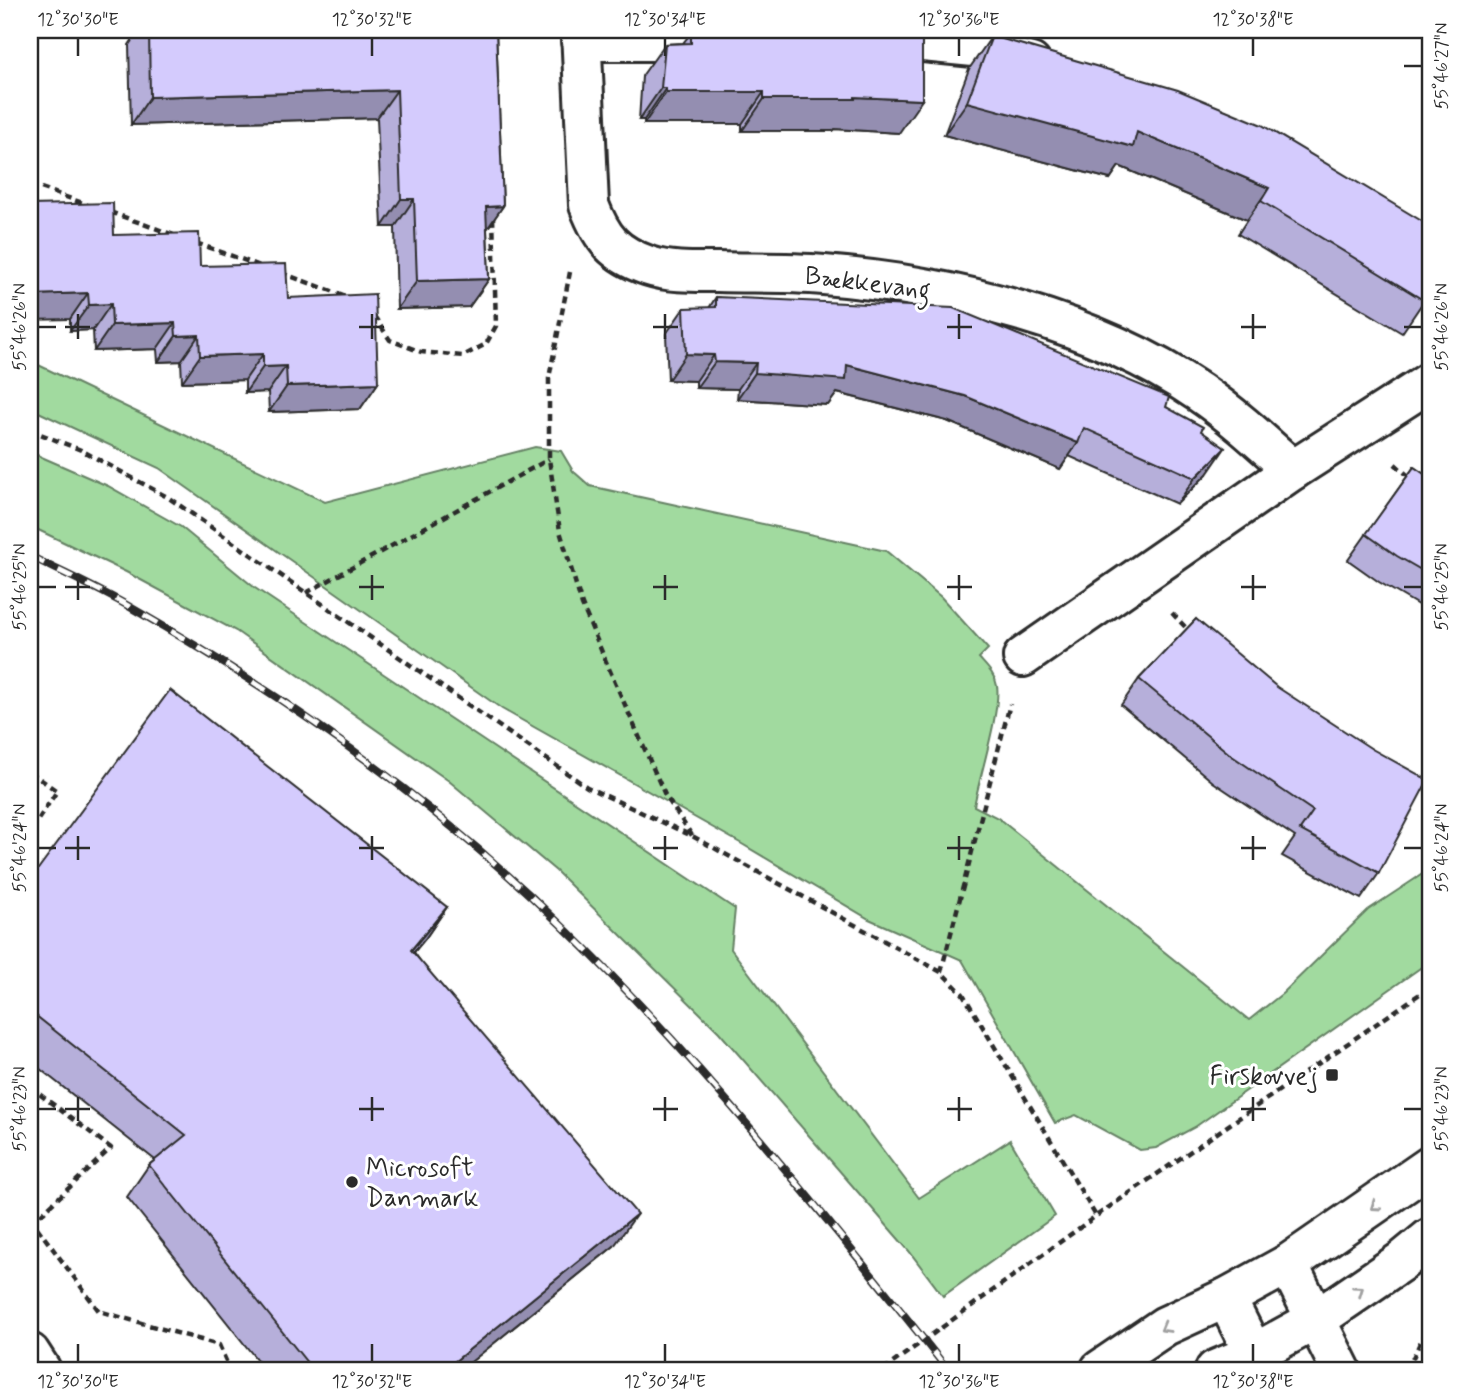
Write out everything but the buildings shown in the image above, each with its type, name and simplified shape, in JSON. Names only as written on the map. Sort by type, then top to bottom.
[{"type":"street","points":[[598,230],[589,205],[581,35],[769,41]]},
{"type":"street","points":[[836,40],[903,40],[974,47],[1062,72]]},
{"type":"street","name":"Bækkevang","points":[[598,230],[620,253],[653,267],[678,271],[800,273],[882,281],[935,289],[1074,329],[1139,357],[1199,392],[1253,434],[1293,470]]},
{"type":"street","points":[[1023,657],[1293,470],[1430,382]]},
{"type":"street","points":[[1100,1370],[1165,1326],[1226,1298],[1288,1264],[1430,1166]]},
{"type":"street","points":[[1215,1370],[1257,1362],[1402,1261],[1430,1238]]},
{"type":"street","points":[[1288,1264],[1341,1370]]},
{"type":"street","points":[[1226,1298],[1257,1362]]},
{"type":"street","points":[[30,1353],[41,1370]]},
{"type":"path","points":[[30,184],[94,207]]},
{"type":"path","points":[[372,312],[390,340],[421,352],[463,356],[486,344],[496,326],[492,205]]},
{"type":"path","points":[[107,211],[353,299]]},
{"type":"path","points":[[598,230],[571,265],[549,378],[549,459],[561,531],[582,605],[665,795],[694,837]]},
{"type":"path","points":[[30,430],[81,450],[169,498],[587,787],[694,837],[942,972],[963,994],[1096,1216]]},
{"type":"path","points":[[306,593],[549,459]]},
{"type":"path","points":[[1140,578],[1193,635]]},
{"type":"path","points":[[942,972],[1008,713],[1015,669],[1023,657]]},
{"type":"path","points":[[30,772],[57,791],[30,831]]},
{"type":"path","points":[[883,1370],[1096,1216],[1430,987]]},
{"type":"path","points":[[30,1087],[111,1148],[31,1220],[99,1311],[219,1345],[230,1370]]},
{"type":"path","points":[[1407,1370],[1430,1322]]},
{"type":"green space","points":[[30,361],[325,502],[535,447],[561,451],[573,471],[590,486],[886,551],[941,597],[988,649],[979,658],[990,670],[997,686],[996,710],[974,806],[998,818],[1249,1020],[1283,993],[1368,910],[1430,869],[1430,961],[1195,1127],[1156,1148],[1140,1150],[1076,1115],[1055,1123],[962,960],[869,919],[502,709],[159,468],[30,408]]},
{"type":"green space","points":[[30,452],[108,486],[181,527],[255,588],[735,909],[731,949],[919,1198],[1010,1140],[1055,1216],[943,1296],[909,1251],[719,1032],[556,871],[449,781],[236,631],[126,572],[30,526]]},
{"type":"railway","points":[[30,556],[130,607],[300,713],[408,792],[511,878],[612,976],[713,1085],[809,1197],[948,1370]]},
{"type":"place","name":"Firskovvej","points":[[1332,1075]]},
{"type":"place","name":"Microsoft Danmark","points":[[352,1182]]}]
